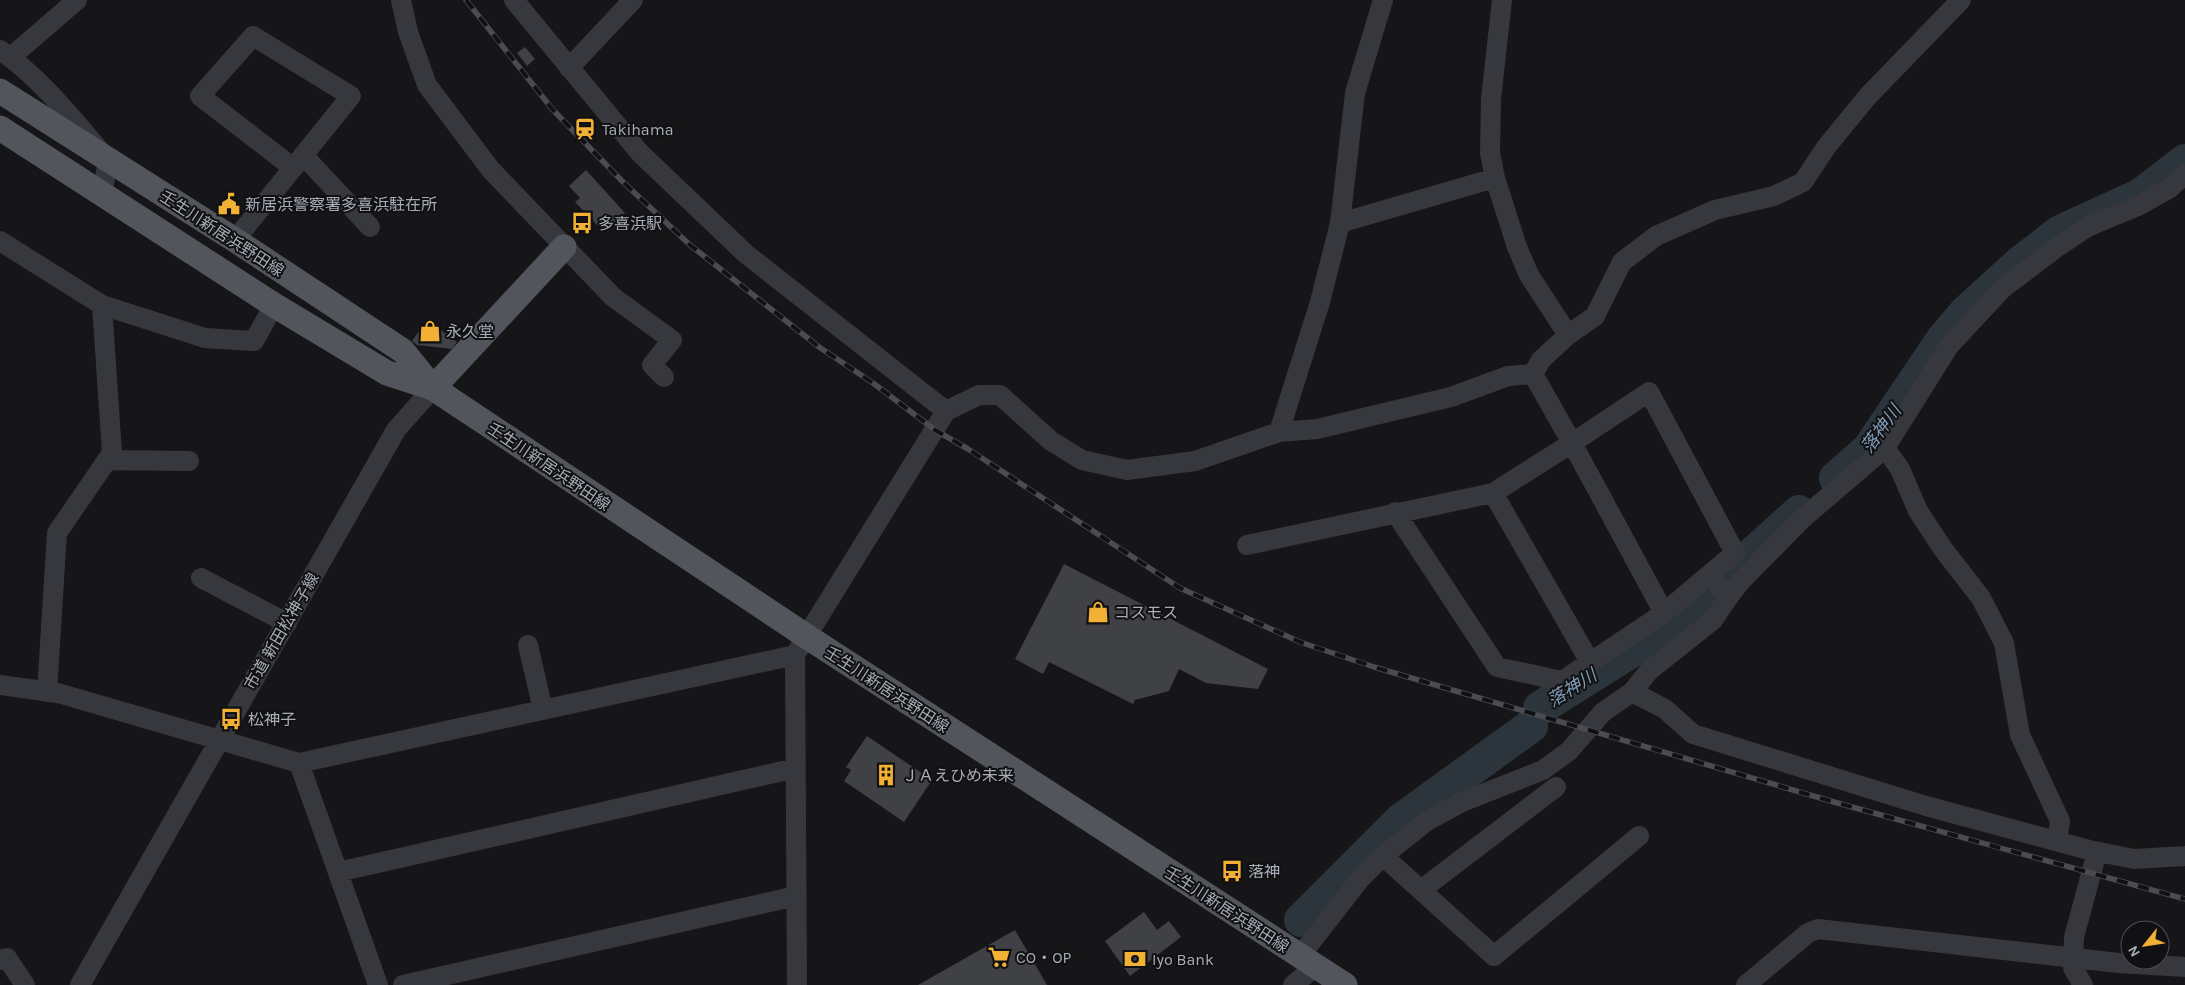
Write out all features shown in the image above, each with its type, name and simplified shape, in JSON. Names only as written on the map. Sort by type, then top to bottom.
[{"type":"main road","name":"壬生川新居浜野田線","points":[[0,91],[235,240],[403,351],[432,388]]},
{"type":"main road","name":"壬生川新居浜野田線","points":[[0,128],[102,196],[274,305],[387,373],[432,388],[800,645],[1345,985]]},
{"type":"main road","points":[[432,388],[564,247]]},
{"type":"street","points":[[77,0],[5,54],[63,107],[108,160],[102,196]]},
{"type":"street","points":[[402,0],[408,32],[427,85],[491,170],[564,247],[613,297],[672,340],[652,365],[664,377]]},
{"type":"street","points":[[514,0],[640,152],[746,254],[946,411]]},
{"type":"street","points":[[570,68],[633,0]]},
{"type":"street","points":[[1278,432],[1320,302],[1340,223],[1355,93],[1383,0]]},
{"type":"street","points":[[1502,0],[1491,99],[1490,153],[1495,178],[1529,275],[1568,335]]},
{"type":"street","points":[[1533,374],[1541,360],[1568,335],[1595,316],[1622,262],[1656,236],[1715,210],[1774,196],[1803,182],[1828,146],[1868,96],[1961,0]]},
{"type":"street","points":[[235,240],[297,161],[351,96],[253,36],[200,96],[297,161],[370,227]]},
{"type":"street","points":[[1293,985],[1360,879],[1383,856],[1427,821],[1453,807],[1543,770],[1569,751],[1603,712],[1632,692],[1649,671],[1713,620],[1741,581],[1802,520],[1886,448],[1950,346],[2003,288],[2089,226],[2138,206],[2170,188],[2185,174]]},
{"type":"street","points":[[1340,223],[1495,178]]},
{"type":"street","points":[[0,241],[102,305],[205,338],[254,341],[274,305]]},
{"type":"street","points":[[47,692],[58,533],[112,453],[102,305]]},
{"type":"street","points":[[797,985],[796,768],[800,645],[946,411],[979,395],[1000,395],[1051,441],[1082,460],[1127,470],[1194,461],[1278,432],[1318,429],[1451,397],[1508,376],[1533,374]]},
{"type":"street","points":[[1533,374],[1664,613]]},
{"type":"street","name":"市道 新田松神子線","points":[[80,985],[396,430],[432,388]]},
{"type":"street","points":[[1247,545],[1395,512],[1493,493],[1649,392],[1735,553],[1664,613],[1562,681],[1497,666],[1395,512]]},
{"type":"street","points":[[1886,448],[1900,470],[1918,511],[1943,549],[1981,598],[2004,643],[2020,735],[2060,821],[2057,842]]},
{"type":"street","points":[[108,460],[189,461]]},
{"type":"street","points":[[1493,493],[1590,662]]},
{"type":"street","points":[[201,578],[287,624]]},
{"type":"street","points":[[1707,578],[1730,595]]},
{"type":"street","points":[[528,644],[543,710]]},
{"type":"street","points":[[0,685],[47,692],[219,738],[299,763],[543,710],[800,645]]},
{"type":"street","points":[[1632,692],[1665,709],[1693,734],[1917,803],[2097,852],[2134,859],[2185,856]]},
{"type":"street","points":[[299,763],[378,985]]},
{"type":"street","points":[[338,872],[796,768]]},
{"type":"street","points":[[1421,890],[1556,787]]},
{"type":"street","points":[[1383,856],[1494,956],[1639,836]]},
{"type":"street","points":[[2083,985],[2073,968],[2074,938],[2097,852]]},
{"type":"street","points":[[403,985],[796,896]]},
{"type":"street","points":[[1746,985],[1808,933],[1818,929],[2072,958],[2185,967]]},
{"type":"street","points":[[0,960],[7,958],[25,985]]},
{"type":"building","points":[[525,47],[535,59],[527,66],[517,53]]},
{"type":"building","points":[[586,170],[625,213],[609,229],[602,222],[598,226],[575,202],[580,198],[569,186]]},
{"type":"building","name":"永久堂","points":[[427,320],[457,342],[452,349],[417,345],[412,341]]},
{"type":"building","name":"コスモス","points":[[1064,564],[1268,669],[1258,689],[1206,683],[1179,669],[1169,691],[1135,700],[1133,704],[1049,662],[1043,674],[1015,659]]},
{"type":"building","name":"ＪＡえひめ未来","points":[[867,736],[932,780],[904,822],[844,781],[851,770],[846,767]]},
{"type":"building","name":"Iyo Bank","points":[[1144,912],[1157,930],[1169,921],[1181,937],[1130,976],[1105,941]]},
{"type":"building","name":"CO・OP","points":[[1015,930],[1047,985],[918,985]]},
{"type":"waterway","name":"落神川","points":[[1836,478],[1869,449],[1943,339],[1966,312],[2020,263],[2060,232],[2141,195],[2185,161]]},
{"type":"waterway","name":"落神川","points":[[1540,708],[1636,648],[1727,577],[1799,512]]},
{"type":"waterway","name":"落神川","points":[[1301,920],[1401,820],[1531,726]]},
{"type":"railway","points":[[466,0],[553,110],[622,181],[690,245],[819,347],[873,383],[935,430],[968,449],[1180,588],[1300,642],[1374,667],[1834,802],[2185,899]]},
{"type":"place","name":"Takihama","points":[[585,129]]},
{"type":"place","name":"新居浜警察署多喜浜駐在所","points":[[229,204]]},
{"type":"place","name":"多喜浜駅","points":[[582,223]]},
{"type":"place","name":"永久堂","points":[[430,331]]},
{"type":"place","name":"コスモス","points":[[1098,612]]},
{"type":"place","name":"松神子","points":[[231,719]]},
{"type":"place","name":"ＪＡえひめ未来","points":[[886,775]]},
{"type":"place","name":"落神","points":[[1232,871]]},
{"type":"place","name":"CO・OP","points":[[999,957]]},
{"type":"place","name":"Iyo Bank","points":[[1135,959]]}]
